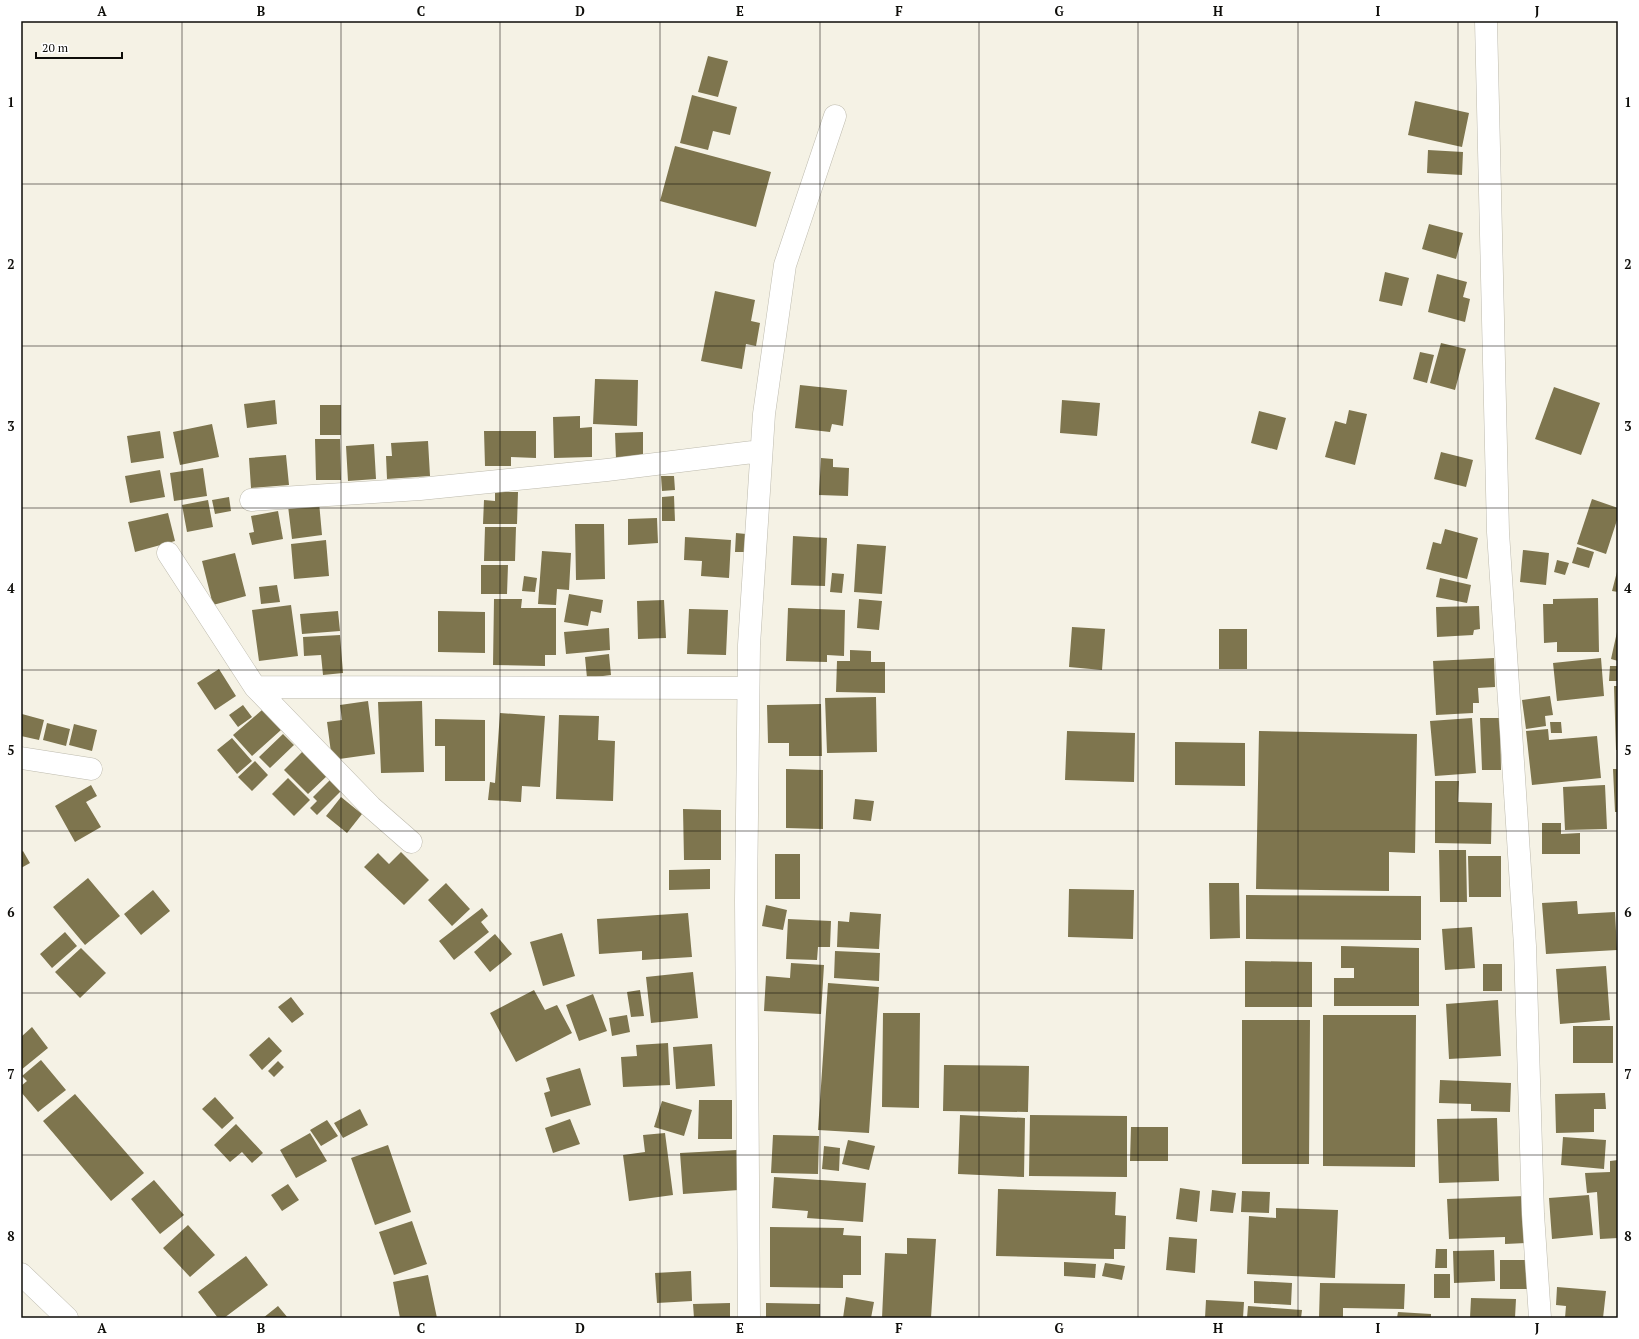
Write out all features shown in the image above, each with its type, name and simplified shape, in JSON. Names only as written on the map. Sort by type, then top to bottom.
[{"type":"street","points":[[1486,21],[1498,532],[1525,946],[1533,1214],[1540,1318]]},
{"type":"street","points":[[749,1318],[746,917],[748,688],[749,645],[761,450],[764,414],[785,265],[835,116]]},
{"type":"street","points":[[251,500],[427,488],[607,470],[761,450]]},
{"type":"street","points":[[168,553],[255,687],[371,807],[411,842]]},
{"type":"street","points":[[255,687],[748,688]]},
{"type":"street","points":[[21,758],[91,768]]},
{"type":"street","points":[[21,1274],[67,1318]]},
{"type":"building","points":[[708,56],[728,61],[718,97],[698,92]]},
{"type":"building","points":[[692,95],[737,107],[730,135],[713,131],[708,150],[680,143]]},
{"type":"building","points":[[1415,101],[1469,113],[1462,147],[1408,135]]},
{"type":"building","points":[[675,146],[771,172],[756,227],[660,201]]},
{"type":"building","points":[[1428,150],[1463,152],[1462,175],[1427,173]]},
{"type":"building","points":[[1429,224],[1463,233],[1456,259],[1422,249]]},
{"type":"building","points":[[1385,272],[1409,278],[1402,306],[1379,301]]},
{"type":"building","points":[[1437,274],[1467,282],[1463,297],[1470,299],[1465,322],[1428,312]]},
{"type":"building","points":[[715,291],[755,300],[751,321],[760,323],[756,346],[746,344],[742,369],[701,361]]},
{"type":"building","points":[[1441,343],[1466,349],[1455,390],[1430,383]]},
{"type":"building","points":[[1420,352],[1434,355],[1427,383],[1413,379]]},
{"type":"building","points":[[595,379],[638,380],[637,426],[593,424]]},
{"type":"building","points":[[800,385],[847,390],[843,426],[832,424],[830,432],[795,428]]},
{"type":"building","points":[[1554,387],[1600,403],[1581,455],[1535,439]]},
{"type":"building","points":[[275,400],[277,424],[247,428],[244,404]]},
{"type":"building","points":[[1062,400],[1100,403],[1097,436],[1060,433]]},
{"type":"building","points":[[320,405],[341,405],[341,435],[320,435]]},
{"type":"building","points":[[1349,410],[1367,414],[1355,465],[1325,457],[1335,421],[1346,424]]},
{"type":"building","points":[[1259,411],[1286,418],[1277,450],[1251,443]]},
{"type":"building","points":[[580,416],[580,428],[592,427],[592,457],[554,458],[553,417]]},
{"type":"building","points":[[212,424],[219,457],[180,465],[173,432]]},
{"type":"building","points":[[160,431],[164,458],[131,463],[127,436]]},
{"type":"building","points":[[484,431],[536,431],[536,458],[511,457],[511,466],[485,466]]},
{"type":"building","points":[[643,432],[643,458],[616,459],[615,433]]},
{"type":"building","points":[[315,439],[340,439],[341,480],[316,480]]},
{"type":"building","points":[[428,441],[430,476],[387,479],[386,456],[392,456],[391,443]]},
{"type":"building","points":[[374,444],[376,479],[348,481],[346,446]]},
{"type":"building","points":[[1441,452],[1473,460],[1466,487],[1434,479]]},
{"type":"building","points":[[286,455],[289,485],[251,488],[249,458]]},
{"type":"building","points":[[821,458],[833,459],[833,467],[849,468],[848,496],[819,495]]},
{"type":"building","points":[[203,468],[207,496],[174,501],[170,473]]},
{"type":"building","points":[[160,470],[165,497],[130,503],[125,476]]},
{"type":"building","points":[[661,476],[674,476],[675,490],[662,491]]},
{"type":"building","points":[[495,492],[518,492],[517,524],[483,524],[484,500],[495,501]]},
{"type":"building","points":[[674,496],[675,521],[662,521],[662,497]]},
{"type":"building","points":[[229,497],[231,511],[215,514],[212,500]]},
{"type":"building","points":[[1592,499],[1618,508],[1618,517],[1606,554],[1577,544]]},
{"type":"building","points":[[208,500],[213,527],[187,532],[182,505]]},
{"type":"building","points":[[319,502],[322,535],[292,539],[288,506]]},
{"type":"building","points":[[278,511],[283,539],[252,545],[249,533],[254,532],[251,516]]},
{"type":"building","points":[[168,513],[175,541],[135,552],[128,522]]},
{"type":"building","points":[[657,518],[658,543],[628,545],[628,519]]},
{"type":"building","points":[[575,524],[604,524],[605,579],[576,580]]},
{"type":"building","points":[[485,527],[516,527],[515,561],[484,561]]},
{"type":"building","points":[[1445,529],[1478,538],[1467,579],[1426,569],[1433,542],[1441,544]]},
{"type":"building","points":[[736,533],[746,534],[746,552],[735,552]]},
{"type":"building","points":[[793,536],[827,538],[825,586],[791,585]]},
{"type":"building","points":[[685,537],[731,540],[729,578],[701,576],[702,561],[684,560]]},
{"type":"building","points":[[326,540],[329,576],[294,579],[291,544]]},
{"type":"building","points":[[857,544],[886,546],[882,594],[854,592]]},
{"type":"building","points":[[1577,547],[1594,552],[1589,568],[1572,563]]},
{"type":"building","points":[[1523,550],[1549,553],[1546,585],[1520,582]]},
{"type":"building","points":[[542,551],[571,553],[569,590],[557,589],[556,605],[538,604]]},
{"type":"building","points":[[235,553],[246,596],[213,605],[202,561]]},
{"type":"building","points":[[1557,560],[1569,563],[1565,575],[1554,572]]},
{"type":"building","points":[[481,565],[508,565],[507,594],[481,594]]},
{"type":"building","points":[[1618,568],[1618,592],[1612,591]]},
{"type":"building","points":[[832,573],[844,574],[842,593],[830,592]]},
{"type":"building","points":[[524,576],[537,578],[535,592],[522,591]]},
{"type":"building","points":[[1440,578],[1471,585],[1467,603],[1436,597]]},
{"type":"building","points":[[277,585],[280,602],[261,604],[259,587]]},
{"type":"building","points":[[569,594],[603,600],[601,613],[591,611],[588,626],[564,622]]},
{"type":"building","points":[[1598,598],[1599,652],[1557,652],[1557,642],[1544,643],[1543,604],[1553,604],[1553,599]]},
{"type":"building","points":[[494,599],[522,599],[521,608],[556,608],[556,655],[545,655],[545,666],[493,665]]},
{"type":"building","points":[[859,599],[882,601],[879,630],[857,628]]},
{"type":"building","points":[[664,600],[666,638],[638,639],[637,601]]},
{"type":"building","points":[[291,605],[298,656],[259,661],[252,610]]},
{"type":"building","points":[[1479,606],[1480,629],[1474,630],[1473,635],[1437,637],[1436,607]]},
{"type":"building","points":[[788,608],[845,610],[844,656],[827,655],[827,662],[786,661]]},
{"type":"building","points":[[689,609],[728,610],[726,655],[687,654]]},
{"type":"building","points":[[338,611],[340,631],[302,634],[300,614]]},
{"type":"building","points":[[438,611],[485,612],[485,653],[438,652]]},
{"type":"building","points":[[1072,627],[1105,629],[1102,670],[1069,667]]},
{"type":"building","points":[[609,628],[610,650],[566,654],[564,632]]},
{"type":"building","points":[[1219,629],[1247,629],[1247,669],[1219,669]]},
{"type":"building","points":[[1618,632],[1618,661],[1611,659]]},
{"type":"building","points":[[340,635],[343,673],[323,675],[321,655],[304,656],[303,637]]},
{"type":"building","points":[[850,650],[871,651],[871,662],[885,662],[885,693],[836,692],[837,661],[850,661]]},
{"type":"building","points":[[609,654],[611,675],[587,678],[585,657]]},
{"type":"building","points":[[1494,658],[1495,687],[1478,688],[1479,703],[1473,703],[1473,713],[1436,715],[1433,661]]},
{"type":"building","points":[[1601,658],[1604,696],[1557,701],[1553,663]]},
{"type":"building","points":[[1610,666],[1618,666],[1618,681],[1609,681]]},
{"type":"building","points":[[219,669],[236,696],[215,710],[197,683]]},
{"type":"building","points":[[1614,686],[1618,686],[1618,750],[1616,750]]},
{"type":"building","points":[[1550,696],[1553,715],[1545,716],[1546,726],[1526,729],[1522,700]]},
{"type":"building","points":[[876,697],[877,752],[827,753],[825,698]]},
{"type":"building","points":[[368,701],[375,754],[332,760],[327,722],[342,720],[340,705]]},
{"type":"building","points":[[422,701],[424,772],[381,773],[378,702]]},
{"type":"building","points":[[821,704],[822,756],[789,756],[789,743],[768,743],[767,705]]},
{"type":"building","points":[[243,705],[252,717],[238,727],[229,715]]},
{"type":"building","points":[[262,710],[281,730],[252,756],[233,735]]},
{"type":"building","points":[[500,713],[545,716],[540,787],[522,786],[521,802],[488,800],[490,782],[495,783]]},
{"type":"building","points":[[22,714],[44,720],[39,740],[21,736]]},
{"type":"building","points":[[559,715],[599,716],[598,740],[615,741],[613,801],[556,799]]},
{"type":"building","points":[[1472,718],[1476,773],[1435,776],[1430,721]]},
{"type":"building","points":[[1480,718],[1500,718],[1501,770],[1482,770]]},
{"type":"building","points":[[435,719],[485,720],[485,781],[445,781],[445,746],[435,746]]},
{"type":"building","points":[[1550,722],[1561,722],[1562,733],[1551,733]]},
{"type":"building","points":[[47,723],[70,729],[66,746],[43,740]]},
{"type":"building","points":[[74,724],[97,730],[92,751],[69,745]]},
{"type":"building","points":[[1548,729],[1549,740],[1597,736],[1601,778],[1532,785],[1526,731]]},
{"type":"building","points":[[1067,731],[1135,733],[1134,782],[1065,780]]},
{"type":"building","points":[[1259,731],[1417,734],[1415,853],[1389,852],[1389,891],[1256,889]]},
{"type":"building","points":[[283,734],[294,745],[270,768],[259,757]]},
{"type":"building","points":[[232,738],[252,761],[237,774],[217,750]]},
{"type":"building","points":[[1175,742],[1245,743],[1245,786],[1175,785]]},
{"type":"building","points":[[304,750],[328,775],[308,794],[284,770]]},
{"type":"building","points":[[255,761],[268,775],[252,791],[238,777]]},
{"type":"building","points":[[786,769],[823,770],[823,829],[786,828]]},
{"type":"building","points":[[1613,769],[1618,769],[1618,812],[1615,812]]},
{"type":"building","points":[[288,778],[310,800],[294,816],[272,794]]},
{"type":"building","points":[[332,778],[343,789],[317,815],[310,808],[317,801],[313,797]]},
{"type":"building","points":[[1435,781],[1459,781],[1458,802],[1492,803],[1491,844],[1435,843]]},
{"type":"building","points":[[91,785],[97,796],[86,802],[101,827],[75,842],[55,806]]},
{"type":"building","points":[[1605,785],[1607,829],[1565,830],[1563,787]]},
{"type":"building","points":[[341,797],[362,814],[347,833],[326,816]]},
{"type":"building","points":[[855,799],[874,801],[871,821],[853,819]]},
{"type":"building","points":[[683,809],[721,810],[721,860],[684,860]]},
{"type":"building","points":[[1542,823],[1561,823],[1561,834],[1580,833],[1580,854],[1542,854]]},
{"type":"building","points":[[1439,850],[1466,850],[1467,902],[1440,902]]},
{"type":"building","points":[[23,851],[30,863],[21,868],[21,852]]},
{"type":"building","points":[[401,852],[429,880],[404,905],[364,867],[378,853],[389,864]]},
{"type":"building","points":[[775,854],[800,854],[800,899],[775,899]]},
{"type":"building","points":[[1468,856],[1501,856],[1501,897],[1469,897]]},
{"type":"building","points":[[710,869],[710,889],[669,890],[669,870]]},
{"type":"building","points":[[88,878],[120,916],[85,945],[53,907]]},
{"type":"building","points":[[446,883],[470,909],[452,926],[428,900]]},
{"type":"building","points":[[1209,883],[1239,883],[1240,938],[1210,939]]},
{"type":"building","points":[[1069,889],[1134,890],[1133,939],[1068,937]]},
{"type":"building","points":[[153,890],[170,911],[141,935],[124,914]]},
{"type":"building","points":[[1246,895],[1421,896],[1421,940],[1246,939]]},
{"type":"building","points":[[1577,901],[1578,914],[1615,912],[1617,950],[1546,954],[1542,903]]},
{"type":"building","points":[[766,905],[787,910],[783,930],[762,926]]},
{"type":"building","points":[[482,908],[488,916],[481,922],[489,932],[454,960],[439,941]]},
{"type":"building","points":[[850,912],[881,914],[879,949],[837,947],[838,921],[849,922]]},
{"type":"building","points":[[688,913],[692,957],[642,960],[642,951],[599,954],[597,919]]},
{"type":"building","points":[[788,919],[831,921],[830,947],[818,947],[817,960],[786,959]]},
{"type":"building","points":[[1472,927],[1475,968],[1445,970],[1442,929]]},
{"type":"building","points":[[65,932],[77,946],[52,968],[40,954]]},
{"type":"building","points":[[562,933],[575,976],[543,986],[530,942]]},
{"type":"building","points":[[495,934],[512,954],[490,972],[474,952]]},
{"type":"building","points":[[1341,946],[1419,948],[1419,1006],[1334,1006],[1334,978],[1354,978],[1354,968],[1341,968]]},
{"type":"building","points":[[81,948],[106,973],[80,998],[55,972]]},
{"type":"building","points":[[835,951],[880,953],[879,981],[834,978]]},
{"type":"building","points":[[1245,961],[1312,962],[1312,1007],[1245,1007]]},
{"type":"building","points":[[791,963],[824,965],[821,1014],[764,1011],[766,976],[790,978]]},
{"type":"building","points":[[1483,964],[1502,964],[1502,991],[1483,991]]},
{"type":"building","points":[[1606,966],[1610,1020],[1560,1024],[1556,969]]},
{"type":"building","points":[[693,972],[698,1018],[651,1023],[646,977]]},
{"type":"building","points":[[828,983],[879,987],[869,1133],[818,1130]]},
{"type":"building","points":[[534,990],[545,1010],[557,1005],[572,1033],[516,1062],[490,1013]]},
{"type":"building","points":[[640,990],[644,1016],[631,1017],[627,992]]},
{"type":"building","points":[[593,994],[607,1031],[579,1041],[566,1005]]},
{"type":"building","points":[[291,997],[304,1014],[292,1023],[278,1007]]},
{"type":"building","points":[[1498,1000],[1501,1056],[1449,1059],[1446,1004]]},
{"type":"building","points":[[883,1013],[920,1013],[919,1108],[882,1107]]},
{"type":"building","points":[[627,1015],[630,1032],[612,1036],[609,1018]]},
{"type":"building","points":[[1323,1015],[1416,1015],[1415,1167],[1323,1166]]},
{"type":"building","points":[[1242,1020],[1310,1020],[1309,1164],[1242,1164]]},
{"type":"building","points":[[1573,1026],[1613,1026],[1613,1063],[1573,1063]]},
{"type":"building","points":[[32,1027],[48,1048],[21,1070],[21,1037]]},
{"type":"building","points":[[269,1037],[282,1051],[262,1070],[249,1055]]},
{"type":"building","points":[[668,1043],[670,1085],[623,1087],[621,1057],[637,1056],[636,1045]]},
{"type":"building","points":[[712,1044],[715,1086],[676,1089],[673,1047]]},
{"type":"building","points":[[41,1060],[66,1090],[38,1112],[21,1092],[21,1086],[27,1081],[22,1076]]},
{"type":"building","points":[[278,1061],[284,1067],[274,1077],[268,1071]]},
{"type":"building","points":[[944,1065],[1029,1066],[1028,1112],[943,1111]]},
{"type":"building","points":[[580,1068],[591,1105],[551,1117],[544,1093],[550,1091],[546,1078]]},
{"type":"building","points":[[1440,1080],[1511,1083],[1510,1112],[1471,1111],[1471,1104],[1439,1103]]},
{"type":"building","points":[[1605,1093],[1606,1109],[1594,1109],[1594,1132],[1556,1133],[1555,1094]]},
{"type":"building","points":[[75,1094],[144,1173],[111,1201],[43,1121]]},
{"type":"building","points":[[215,1097],[234,1118],[222,1129],[202,1109]]},
{"type":"building","points":[[699,1100],[732,1100],[732,1139],[698,1139]]},
{"type":"building","points":[[662,1101],[692,1110],[684,1136],[654,1127]]},
{"type":"building","points":[[360,1109],[368,1125],[343,1138],[334,1123]]},
{"type":"building","points":[[960,1115],[1025,1118],[1024,1177],[958,1174]]},
{"type":"building","points":[[1030,1115],[1127,1116],[1127,1177],[1029,1176]]},
{"type":"building","points":[[1497,1118],[1499,1181],[1439,1183],[1437,1119]]},
{"type":"building","points":[[570,1119],[580,1144],[553,1153],[545,1128]]},
{"type":"building","points":[[327,1120],[338,1136],[321,1146],[310,1130]]},
{"type":"building","points":[[236,1124],[263,1153],[252,1163],[242,1152],[230,1162],[214,1145]]},
{"type":"building","points":[[1131,1127],[1168,1127],[1168,1161],[1130,1161]]},
{"type":"building","points":[[310,1133],[327,1161],[296,1178],[280,1150]]},
{"type":"building","points":[[665,1133],[673,1195],[629,1201],[623,1155],[645,1152],[643,1135]]},
{"type":"building","points":[[773,1135],[819,1136],[818,1174],[771,1173]]},
{"type":"building","points":[[1563,1137],[1606,1140],[1604,1169],[1561,1165]]},
{"type":"building","points":[[848,1140],[875,1146],[869,1170],[842,1164]]},
{"type":"building","points":[[388,1145],[411,1212],[375,1225],[351,1158]]},
{"type":"building","points":[[824,1146],[840,1148],[839,1171],[822,1169]]},
{"type":"building","points":[[737,1150],[739,1190],[683,1194],[680,1153]]},
{"type":"building","points":[[1618,1160],[1618,1238],[1600,1239],[1597,1192],[1587,1193],[1585,1173],[1610,1172],[1610,1161]]},
{"type":"building","points":[[774,1177],[866,1183],[863,1222],[807,1218],[808,1211],[772,1208]]},
{"type":"building","points":[[154,1180],[184,1215],[160,1234],[131,1199]]},
{"type":"building","points":[[288,1184],[299,1200],[282,1211],[271,1195]]},
{"type":"building","points":[[1180,1188],[1200,1191],[1197,1222],[1176,1219]]},
{"type":"building","points":[[998,1189],[1116,1192],[1115,1215],[1126,1216],[1125,1249],[1114,1249],[1114,1259],[996,1256]]},
{"type":"building","points":[[1212,1190],[1236,1193],[1233,1213],[1210,1211]]},
{"type":"building","points":[[1242,1191],[1270,1192],[1269,1213],[1241,1212]]},
{"type":"building","points":[[1589,1195],[1593,1235],[1552,1239],[1549,1198]]},
{"type":"building","points":[[1525,1196],[1527,1243],[1505,1244],[1505,1237],[1449,1239],[1447,1199]]},
{"type":"building","points":[[1276,1208],[1338,1210],[1335,1278],[1247,1274],[1249,1216],[1276,1218]]},
{"type":"building","points":[[412,1221],[427,1264],[394,1275],[379,1232]]},
{"type":"building","points":[[188,1225],[215,1255],[190,1277],[163,1248]]},
{"type":"building","points":[[770,1227],[844,1228],[843,1235],[861,1236],[861,1275],[843,1275],[843,1288],[770,1287]]},
{"type":"building","points":[[1169,1237],[1197,1239],[1195,1273],[1166,1270]]},
{"type":"building","points":[[907,1238],[936,1239],[931,1318],[882,1318],[885,1253],[907,1254]]},
{"type":"building","points":[[1436,1249],[1447,1249],[1447,1268],[1435,1268]]},
{"type":"building","points":[[1494,1250],[1495,1281],[1454,1283],[1453,1251]]},
{"type":"building","points":[[246,1256],[268,1285],[224,1318],[218,1318],[198,1292]]},
{"type":"building","points":[[1500,1260],[1530,1260],[1530,1289],[1500,1289]]},
{"type":"building","points":[[1064,1262],[1096,1264],[1095,1278],[1064,1276]]},
{"type":"building","points":[[1105,1263],[1125,1266],[1122,1280],[1102,1276]]},
{"type":"building","points":[[691,1271],[692,1301],[657,1303],[655,1273]]},
{"type":"building","points":[[1434,1274],[1450,1274],[1450,1298],[1434,1298]]},
{"type":"building","points":[[428,1275],[437,1318],[400,1318],[393,1282]]},
{"type":"building","points":[[1254,1281],[1292,1283],[1291,1305],[1254,1303]]},
{"type":"building","points":[[1320,1283],[1405,1284],[1404,1309],[1343,1308],[1343,1318],[1319,1318]]},
{"type":"building","points":[[1557,1287],[1606,1291],[1603,1318],[1565,1318],[1566,1306],[1556,1305]]},
{"type":"building","points":[[846,1297],[874,1302],[871,1318],[843,1318]]},
{"type":"building","points":[[1471,1298],[1516,1299],[1515,1318],[1470,1318]]},
{"type":"building","points":[[1206,1300],[1244,1302],[1243,1318],[1205,1318]]},
{"type":"building","points":[[730,1303],[730,1318],[694,1318],[693,1304]]},
{"type":"building","points":[[766,1303],[820,1304],[820,1318],[766,1318]]},
{"type":"building","points":[[278,1306],[288,1318],[263,1318]]},
{"type":"building","points":[[1248,1306],[1302,1310],[1301,1318],[1247,1318]]},
{"type":"building","points":[[1398,1312],[1431,1314],[1431,1318],[1397,1318]]}]
